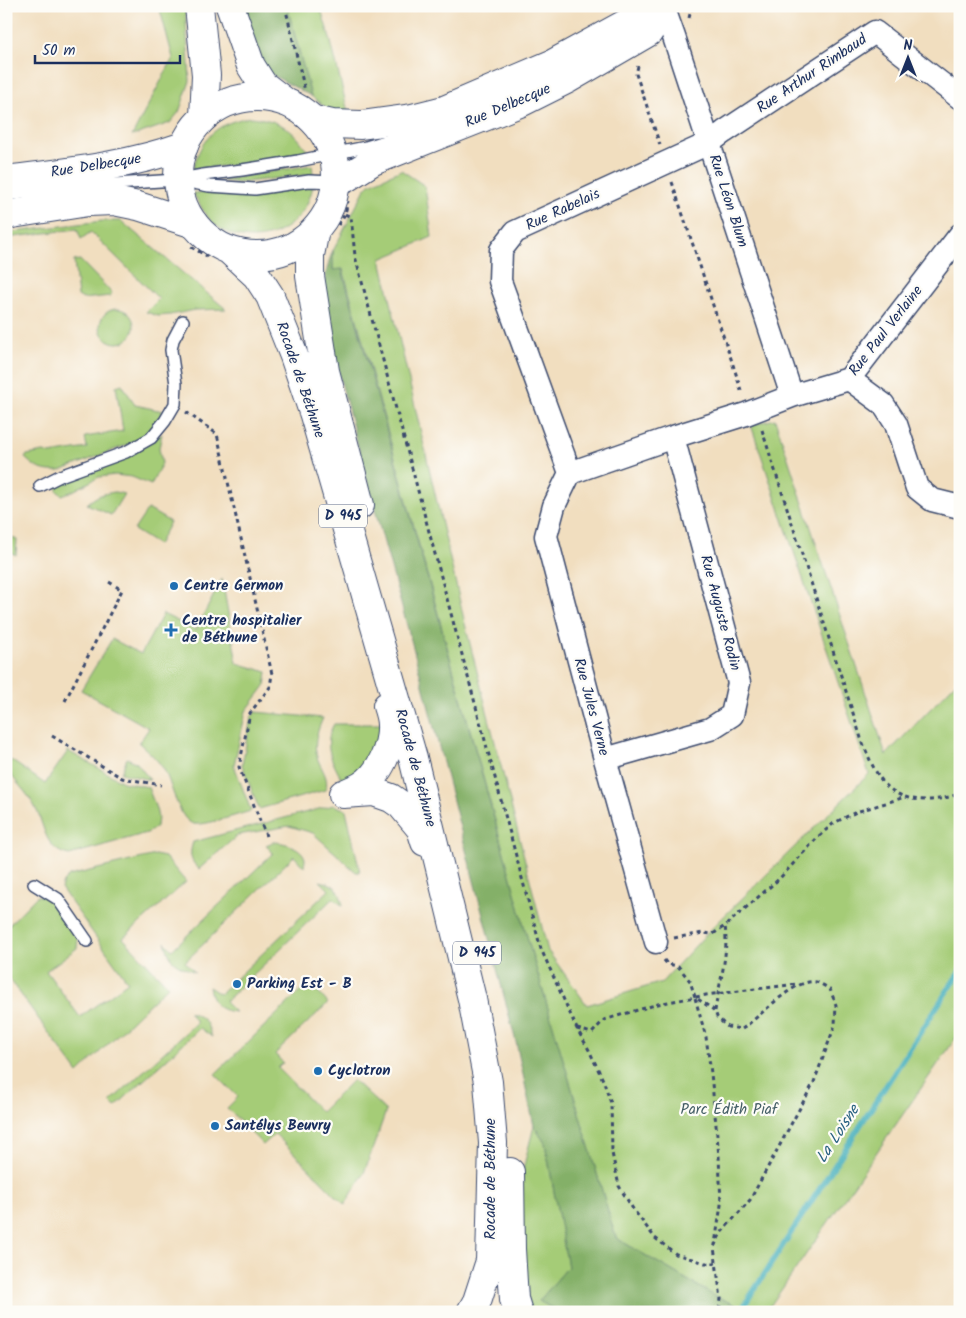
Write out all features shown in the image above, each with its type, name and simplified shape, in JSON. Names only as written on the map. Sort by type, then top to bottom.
[{"type":"main road","points":[[199,6],[206,75],[204,117]]},
{"type":"main road","points":[[6,214],[88,202],[114,201],[145,208],[191,234],[210,239],[218,254],[266,255],[284,251],[301,242],[315,230],[325,218],[332,203],[336,182],[334,153],[322,130],[314,120],[300,109],[295,98],[263,85],[251,66],[230,6]]},
{"type":"main road","name":"Rue Delbecque","points":[[314,120],[332,124],[360,125],[412,118],[444,110],[554,63],[661,6]]},
{"type":"main road","name":"Rue Delbecque","points":[[336,182],[373,161],[522,102],[568,79],[635,42],[649,32],[661,6]]},
{"type":"main road","points":[[191,234],[176,180],[184,146],[192,131],[204,117],[221,105],[242,98],[295,98]]},
{"type":"main road","name":"Rue Delbecque","points":[[6,180],[113,166],[156,156],[184,146]]},
{"type":"main road","name":"Rocade de Béthune","points":[[315,230],[310,255],[310,276],[325,371],[404,686],[469,920],[502,1064],[509,1121],[511,1249],[514,1299],[518,1312]]},
{"type":"main road","name":"Rocade de Béthune","points":[[218,254],[256,276],[270,296],[294,356],[327,459],[413,758],[458,940],[472,999],[488,1082],[493,1143],[490,1261],[472,1312]]},
{"type":"main road","points":[[372,617],[371,650],[387,705],[391,725],[390,739],[384,759],[373,775],[363,786],[343,794],[374,792],[391,798],[401,805],[421,830],[458,940]]},
{"type":"street","name":"Rue Léon Blum","points":[[661,6],[674,37],[792,396]]},
{"type":"street","name":"Rue Arthur Rimbaud","points":[[709,144],[724,132],[875,32],[960,98]]},
{"type":"street","name":"Rue Rabelais","points":[[570,473],[500,280],[501,250],[515,232],[709,144]]},
{"type":"street","name":"Rue Paul Verlaine","points":[[570,473],[673,437],[751,413],[792,396],[849,379],[960,235]]},
{"type":"street","points":[[849,379],[883,404],[896,424],[916,488],[932,500],[956,506],[960,504]]},
{"type":"street","name":"Rue Auguste Rodin","points":[[605,759],[710,729],[732,715],[739,683],[673,437]]},
{"type":"street","name":"Rue Jules Verne","points":[[570,473],[554,506],[546,536],[656,942]]},
{"type":"lane","points":[[6,195],[84,186],[176,180],[289,163],[366,147],[452,120],[515,94],[582,61],[602,37]]},
{"type":"lane","points":[[176,180],[208,186],[255,188],[309,181],[336,182]]},
{"type":"lane","points":[[40,486],[60,476],[126,452],[152,438],[175,404],[176,384],[171,350],[173,340],[183,321]]},
{"type":"lane","points":[[34,884],[58,899],[87,940]]},
{"type":"path","points":[[285,6],[295,98]]},
{"type":"path","points":[[635,42],[639,52],[636,74],[745,402],[751,413],[870,762],[882,781],[893,792],[905,797],[914,800],[932,800],[960,793]]},
{"type":"path","points":[[344,214],[351,217],[357,265],[541,949],[577,1029],[603,1080],[611,1103],[612,1153],[620,1186],[633,1209],[655,1238],[676,1254],[705,1263],[716,1263]]},
{"type":"path","points":[[191,234],[218,254]]},
{"type":"path","points":[[175,404],[217,434],[272,674],[270,687],[250,713],[239,767],[266,836]]},
{"type":"path","points":[[65,701],[122,590],[109,582]]},
{"type":"path","points":[[6,636],[13,636]]},
{"type":"path","points":[[52,736],[122,778],[161,785]]},
{"type":"path","points":[[719,1312],[721,1299],[714,1248],[721,1205],[719,1156],[706,1037],[690,981],[678,966],[667,964],[658,953],[656,942],[703,933],[713,934],[725,926],[779,879],[819,836],[834,823],[856,812],[905,797]]},
{"type":"path","points":[[725,926],[726,948],[715,1011],[717,1017],[728,1027],[742,1029],[799,984]]},
{"type":"path","points":[[577,1029],[592,1034],[604,1020],[658,1004],[695,997],[816,982],[830,989],[836,1005],[835,1025],[814,1082],[750,1200],[721,1233],[714,1248]]},
{"type":"path","points":[[695,997],[715,1011]]},
{"type":"green space","points":[[159,6],[185,6],[190,81],[179,112],[170,123],[132,136],[173,58]]},
{"type":"green space","points":[[240,6],[287,6],[311,96],[267,72]]},
{"type":"green space","points":[[287,6],[320,6],[348,112],[330,111],[311,96]]},
{"type":"green space","points":[[251,117],[269,120],[284,127],[297,137],[308,152],[265,161],[193,169],[201,148],[213,133],[229,123]]},
{"type":"green space","points":[[312,165],[313,174],[238,183],[221,180]]},
{"type":"green space","name":"Parc Édith Piaf","points":[[401,170],[425,186],[432,237],[381,259],[466,628],[548,951],[587,1005],[662,982],[711,929],[869,774],[751,425],[775,419],[886,755],[960,678],[960,1032],[766,1312],[751,1312],[713,1295],[616,1238],[531,951],[343,269],[333,271],[333,251],[365,189],[370,184]]},
{"type":"green space","points":[[313,185],[309,200],[291,224],[279,232],[265,237],[251,238],[221,229],[205,213],[193,193],[282,191]]},
{"type":"green space","points":[[102,221],[121,221],[226,309],[195,310],[158,316],[146,312],[159,299],[91,232],[81,239],[77,229],[6,238],[6,233]]},
{"type":"green space","points":[[333,250],[333,270],[342,269],[531,951],[616,1238],[713,1295],[751,1312],[559,1312],[539,1301],[568,1267],[545,1143],[534,1126],[516,1042],[413,647],[325,321],[321,296]]},
{"type":"green space","points":[[80,260],[112,293],[110,296],[83,299],[78,296],[74,261]]},
{"type":"green space","points":[[117,309],[129,314],[134,326],[129,338],[117,343],[105,338],[100,326],[105,314]]},
{"type":"green space","points":[[122,384],[135,405],[163,411],[151,430],[142,439],[60,471],[41,469],[25,458],[27,455],[44,452],[50,454],[87,448],[85,437],[123,431],[116,386]]},
{"type":"green space","points":[[162,434],[159,448],[162,463],[151,485],[132,477],[115,475],[99,477],[62,495],[57,491],[60,481],[132,454]]},
{"type":"green space","points":[[115,492],[124,494],[111,515],[87,504],[100,495]]},
{"type":"green space","points":[[148,509],[170,522],[158,545],[134,530]]},
{"type":"green space","points":[[6,534],[17,540],[16,555],[6,550]]},
{"type":"green space","points":[[222,579],[237,663],[267,672],[265,686],[246,711],[234,765],[251,811],[214,822],[194,824],[188,821],[180,809],[163,768],[139,743],[149,728],[81,690],[112,639],[141,654],[163,614],[196,630]]},
{"type":"green space","points":[[255,712],[323,718],[317,735],[316,749],[317,758],[326,781],[325,790],[259,809],[242,765],[251,718]]},
{"type":"green space","points":[[334,724],[384,724],[379,751],[345,785],[330,755],[330,732]]},
{"type":"green space","points":[[68,751],[123,782],[148,787],[158,818],[156,826],[147,833],[69,855],[55,848],[47,837],[33,804],[6,768],[11,760],[45,784]]},
{"type":"green space","points":[[127,758],[137,763],[150,780],[121,773]]},
{"type":"green space","points":[[334,805],[346,810],[360,872],[356,872],[313,833],[289,826],[238,835],[199,869],[192,860],[191,850],[193,842]]},
{"type":"green space","points":[[273,842],[287,844],[301,851],[305,859],[304,867],[294,856],[185,962],[195,972],[175,962],[169,955],[165,942],[172,950],[273,853],[266,845]]},
{"type":"green space","points":[[155,855],[165,857],[186,882],[123,938],[168,986],[78,1073],[6,974],[6,928],[37,896],[42,896],[50,901],[78,938],[77,948],[46,971],[80,1017],[128,982],[61,888],[63,882],[69,876]]},
{"type":"green space","points":[[320,881],[334,886],[340,895],[343,906],[333,898],[225,1002],[235,1012],[220,1008],[214,1002],[209,987],[220,994],[329,890]]},
{"type":"green space","points":[[309,983],[328,1003],[275,1054],[283,1063],[278,1068],[321,1112],[353,1080],[386,1111],[364,1173],[345,1205],[275,1134],[263,1145],[227,1108],[238,1097],[215,1074]]},
{"type":"green space","points":[[188,1012],[204,1020],[212,1037],[200,1028],[115,1107],[110,1102],[197,1022]]},
{"type":"green space","points":[[534,1126],[545,1143],[568,1267],[539,1301],[559,1312],[532,1312],[525,1279],[520,1213],[523,1169]]},
{"type":"waterway","name":"La Loisne","points":[[740,1312],[960,971]]},
{"type":"place","name":"Centre Germon","points":[[174,586]]},
{"type":"place","name":"Centre hospitalier de Béthune","points":[[171,630]]},
{"type":"place","name":"Parking Est - B","points":[[237,984]]},
{"type":"place","name":"Cyclotron","points":[[318,1071]]},
{"type":"place","name":"Santélys Beuvry","points":[[215,1126]]}]
